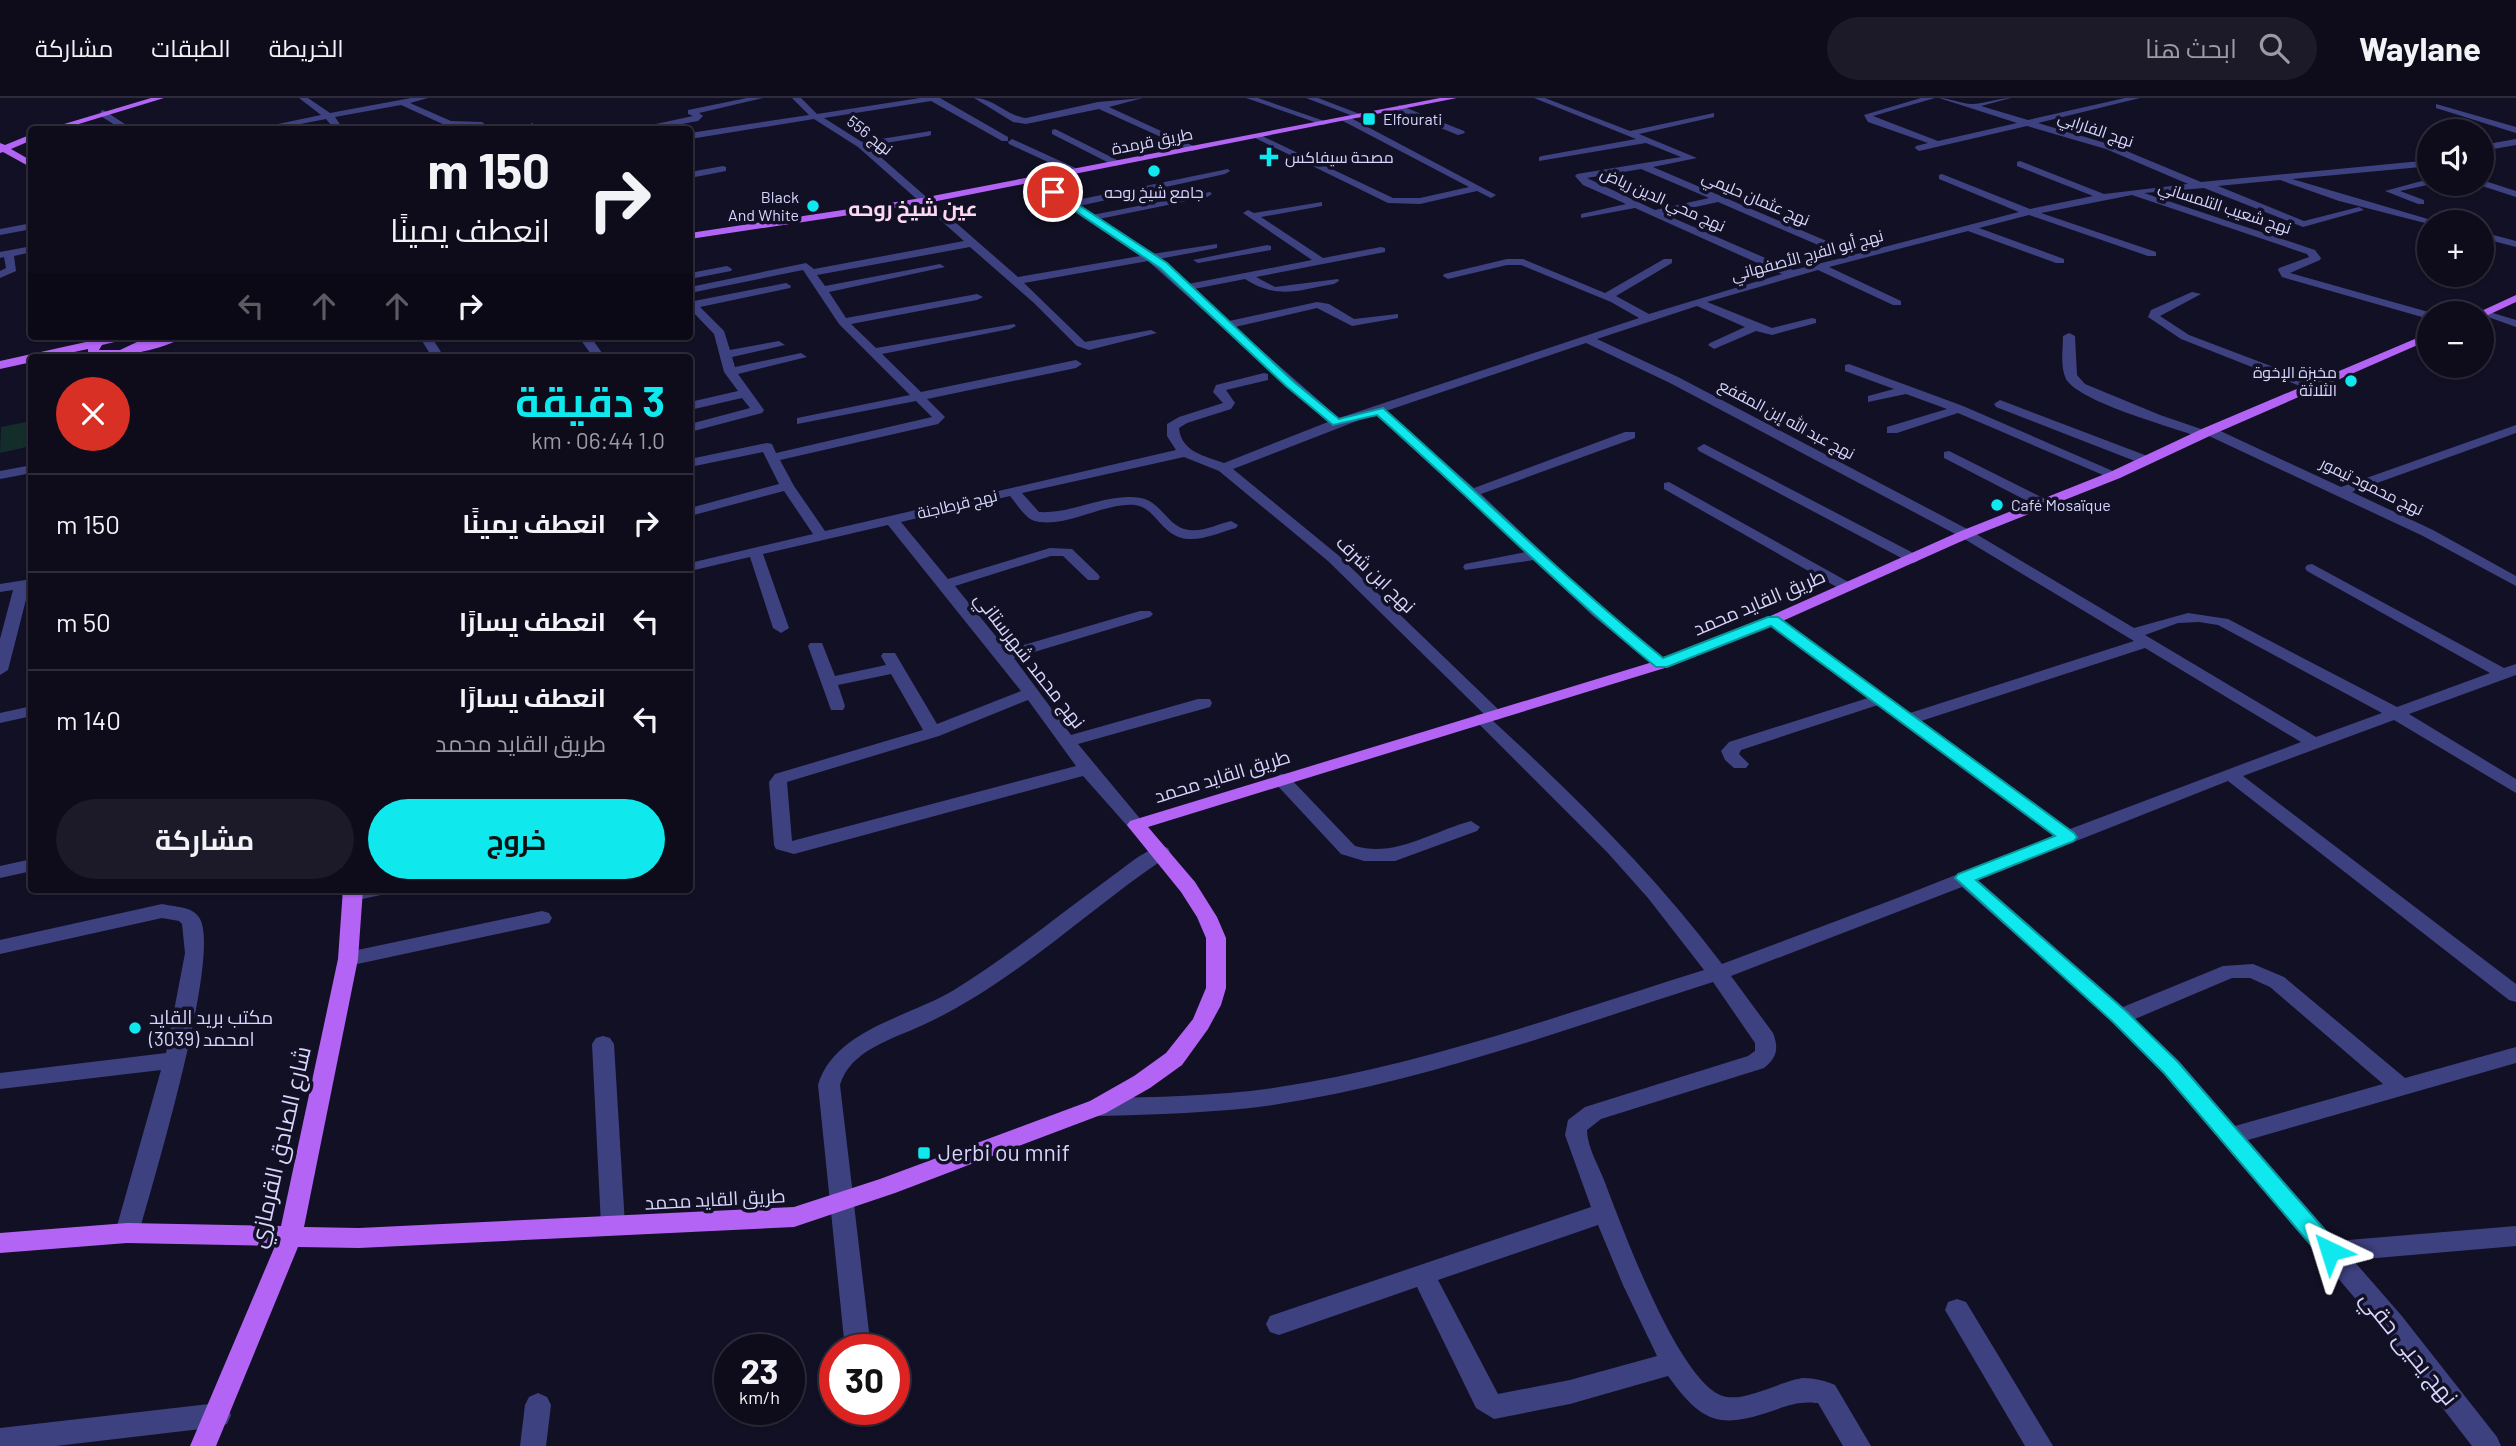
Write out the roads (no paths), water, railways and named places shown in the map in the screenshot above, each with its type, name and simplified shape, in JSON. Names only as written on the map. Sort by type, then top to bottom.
[{"type":"main road","points":[[61,126],[160,98]]},
{"type":"main road","name":"طريق قرمدة","points":[[693,236],[922,201],[1453,98]]},
{"type":"main road","points":[[0,138],[28,135]]},
{"type":"main road","points":[[2,148],[28,137]]},
{"type":"main road","points":[[2,148],[28,161]]},
{"type":"main road","points":[[4,162],[28,162]]},
{"type":"main road","points":[[2494,308],[2516,298]]},
{"type":"main road","points":[[102,348],[119,340]]},
{"type":"main road","points":[[64,354],[156,340]]},
{"type":"main road","name":"طريق القايد محمد","points":[[0,1243],[127,1233],[359,1238],[794,1217],[887,1186],[1098,1107],[1142,1082],[1174,1059],[1201,1024],[1216,988],[1216,938],[1198,902],[1161,852],[1136,825],[1662,664],[1773,620],[1966,534],[2115,475],[2417,341]]},
{"type":"main road","points":[[0,366],[28,360]]},
{"type":"main road","name":"شارع الصادق القرمازي","points":[[203,1446],[290,1238],[348,959],[353,893]]},
{"type":"street","points":[[303,98],[335,121],[338,126]]},
{"type":"street","points":[[274,126],[399,100],[424,98]]},
{"type":"street","points":[[654,126],[698,118],[699,116],[691,112],[759,98]]},
{"type":"street","name":"نهج 556","points":[[796,98],[816,117],[859,144],[922,201]]},
{"type":"street","points":[[693,136],[933,98],[1009,141],[1077,172]]},
{"type":"street","points":[[978,98],[1020,121],[1139,98]]},
{"type":"street","points":[[1082,98],[1195,149]]},
{"type":"street","points":[[1250,98],[1326,123]]},
{"type":"street","points":[[1310,98],[1361,116]]},
{"type":"street","points":[[1538,98],[1692,158],[1642,166]]},
{"type":"street","points":[[1931,98],[1868,115],[1871,120],[1936,143]]},
{"type":"street","name":"نهج الفارابي","points":[[1943,98],[2109,147],[2294,222],[2312,222],[2359,210]]},
{"type":"street","points":[[1973,106],[2007,98]]},
{"type":"street","points":[[1919,148],[2136,98]]},
{"type":"street","points":[[399,100],[450,124],[482,125]]},
{"type":"street","points":[[2439,106],[2516,130]]},
{"type":"street","points":[[1399,108],[1461,134]]},
{"type":"street","points":[[102,113],[123,126]]},
{"type":"street","points":[[1632,133],[1711,116]]},
{"type":"street","points":[[1346,119],[1491,195]]},
{"type":"street","points":[[859,144],[913,132],[906,126]]},
{"type":"street","points":[[1055,132],[1118,163]]},
{"type":"street","points":[[859,144],[928,133]]},
{"type":"street","points":[[1255,136],[1391,201],[1420,201],[1478,188]]},
{"type":"street","points":[[1542,159],[1650,140]]},
{"type":"street","points":[[2494,146],[2516,142]]},
{"type":"street","points":[[2020,164],[2102,196]]},
{"type":"street","name":"نهج أبو الفرج الأصفهاني","points":[[1224,468],[1337,423],[1697,302],[1792,274],[2029,212],[2129,192],[2417,164]]},
{"type":"street","name":"نهج عثمان حليمي","points":[[1642,166],[1858,258]]},
{"type":"street","name":"نهج محي الدين رياض","points":[[1642,166],[1580,176],[1586,183],[1792,274]]},
{"type":"street","points":[[693,174],[723,169]]},
{"type":"street","points":[[1073,204],[1225,171]]},
{"type":"street","points":[[1942,177],[2029,212],[2152,254]]},
{"type":"street","points":[[2278,178],[2342,199],[2417,218]]},
{"type":"street","points":[[1033,180],[1073,204],[1101,227],[1163,265],[1337,423]]},
{"type":"street","points":[[2417,185],[2390,191],[2421,202]]},
{"type":"street","points":[[2494,187],[2516,194]]},
{"type":"street","name":"نهج شعيب التلمساني","points":[[2129,192],[2311,252],[2316,258],[2283,270],[2286,275],[2417,313]]},
{"type":"street","points":[[1090,218],[1207,194]]},
{"type":"street","points":[[1654,213],[1717,199]]},
{"type":"street","points":[[922,201],[973,243],[1081,344],[1089,346],[1151,333]]},
{"type":"street","points":[[1319,205],[1251,215],[1322,262]]},
{"type":"street","points":[[1585,216],[1636,205]]},
{"type":"street","points":[[1101,227],[1190,209]]},
{"type":"street","points":[[0,232],[28,227]]},
{"type":"street","points":[[1972,229],[2060,261]]},
{"type":"street","points":[[2494,238],[2516,244]]},
{"type":"street","points":[[811,273],[973,243]]},
{"type":"street","points":[[1015,281],[1213,246]]},
{"type":"street","points":[[1163,265],[1267,248]]},
{"type":"street","points":[[1188,287],[1381,250]]},
{"type":"street","points":[[0,275],[12,269],[4,254],[28,251]]},
{"type":"street","points":[[1610,299],[1612,292],[1668,261]]},
{"type":"street","points":[[873,262],[886,276]]},
{"type":"street","points":[[1448,276],[1507,262],[1523,262],[1610,299],[1649,319]]},
{"type":"street","points":[[693,289],[806,266],[844,323],[939,418],[774,457]]},
{"type":"street","points":[[823,290],[940,267]]},
{"type":"street","points":[[1820,267],[1897,303]]},
{"type":"street","points":[[693,275],[727,269]]},
{"type":"street","points":[[1247,276],[1266,288],[1275,290],[1334,281]]},
{"type":"street","points":[[693,304],[786,286]]},
{"type":"street","points":[[2196,294],[2153,314],[2177,334],[2314,387]]},
{"type":"street","points":[[844,323],[977,297]]},
{"type":"street","points":[[1697,302],[1755,327],[1779,332],[1812,321]]},
{"type":"street","points":[[1227,325],[1317,305],[1325,306],[1352,323],[1394,316]]},
{"type":"street","points":[[693,306],[720,333],[730,372],[758,410],[693,427]]},
{"type":"street","points":[[2494,317],[2516,324]]},
{"type":"street","points":[[874,352],[1010,326]]},
{"type":"street","points":[[1714,345],[1755,327]]},
{"type":"street","name":"نهج محمود تيمور","points":[[2069,337],[2070,372],[2074,381],[2099,395],[2207,432],[2343,491],[2428,533],[2516,582]]},
{"type":"street","name":"نهج عبد الله إبن المقفع","points":[[1589,340],[1674,380],[1966,534],[2316,744]]},
{"type":"street","points":[[725,355],[779,345]]},
{"type":"street","points":[[730,372],[800,357]]},
{"type":"street","points":[[801,421],[1076,364]]},
{"type":"street","points":[[1849,368],[2115,475]]},
{"type":"street","points":[[1224,468],[1185,453],[1173,436],[1172,427],[1183,420],[1227,406],[1229,403],[1219,392],[1220,388],[1264,377]]},
{"type":"street","points":[[1872,399],[1905,390]]},
{"type":"street","points":[[693,405],[746,393]]},
{"type":"street","points":[[2000,404],[2145,460]]},
{"type":"street","points":[[1892,430],[1959,410]]},
{"type":"street","points":[[1379,411],[1472,493],[1598,612],[1662,664]]},
{"type":"street","points":[[2343,491],[2515,431]]},
{"type":"street","points":[[1472,493],[1630,435]]},
{"type":"street","points":[[693,462],[765,447],[774,457],[787,486],[821,536]]},
{"type":"street","points":[[1704,449],[1914,559]]},
{"type":"street","name":"نهج قرطاجنة","points":[[693,566],[1185,453]]},
{"type":"street","points":[[1949,455],[2044,504]]},
{"type":"street","name":"نهج ابن شرف","points":[[1224,468],[1333,558],[1610,844],[1655,894],[1762,1033],[1766,1042],[1765,1055],[1756,1062],[1593,1113],[1576,1126],[1576,1135],[1603,1213]]},
{"type":"street","points":[[0,475],[28,470]]},
{"type":"street","points":[[693,511],[787,486]]},
{"type":"street","points":[[1669,486],[1847,587]]},
{"type":"street","points":[[1013,491],[1035,516],[1044,518],[1052,519],[1131,501],[1151,504],[1178,532],[1194,534],[1231,524]]},
{"type":"street","name":"نهج محمد شهرستاني","points":[[892,520],[1004,656],[1087,769],[1136,825]]},
{"type":"street","points":[[755,552],[781,628]]},
{"type":"street","points":[[944,584],[1050,552],[1067,552],[1093,577]]},
{"type":"street","points":[[1470,567],[1535,555]]},
{"type":"street","points":[[2312,568],[2509,672]]},
{"type":"street","points":[[0,587],[27,584],[0,670]]},
{"type":"street","points":[[1004,656],[1145,614]]},
{"type":"street","points":[[1909,719],[2141,638],[2187,616],[2210,618],[2241,631],[2397,714],[2516,787]]},
{"type":"street","points":[[1773,620],[2068,837]]},
{"type":"street","points":[[816,646],[837,706]]},
{"type":"street","points":[[829,682],[893,662],[933,732]]},
{"type":"street","points":[[1098,1107],[1210,1104],[1275,1096],[1357,1080],[1459,1055],[1718,973],[2155,802],[2232,776],[2509,672]]},
{"type":"street","points":[[1031,693],[933,732],[781,778],[778,782],[783,845],[794,848],[1087,769]]},
{"type":"street","points":[[1740,764],[1731,756],[1735,746],[1881,699]]},
{"type":"street","points":[[1067,742],[1204,703]]},
{"type":"street","points":[[0,718],[28,712]]},
{"type":"street","points":[[2232,776],[2516,995]]},
{"type":"street","points":[[1281,779],[1348,850],[1364,855],[1395,855],[1471,827]]},
{"type":"street","points":[[856,1334],[828,1084],[835,1067],[844,1057],[968,991],[1161,852]]},
{"type":"street","points":[[0,872],[28,866]]},
{"type":"street","name":"نهج يحيى حقي","points":[[1964,878],[2120,1017],[2171,1068],[2421,1359],[2488,1446]]},
{"type":"street","points":[[0,947],[162,911],[185,915],[192,922],[195,953],[174,1060],[127,1233]]},
{"type":"street","points":[[348,959],[542,918]]},
{"type":"street","points":[[2120,1017],[2230,971],[2253,971],[2277,982],[2399,1086]]},
{"type":"street","points":[[603,1044],[613,1225]]},
{"type":"street","points":[[2231,1136],[2399,1086],[2516,1055]]},
{"type":"street","points":[[0,1081],[174,1060]]},
{"type":"street","points":[[1279,1324],[1603,1213],[1673,1363],[1701,1400],[1714,1407],[1730,1409],[1805,1390],[1825,1393],[1858,1446]]},
{"type":"street","points":[[2330,1251],[2516,1236]]},
{"type":"street","points":[[1423,1275],[1485,1400],[1494,1407],[1570,1392],[1673,1363]]},
{"type":"street","points":[[1956,1310],[2040,1446]]},
{"type":"street","points":[[533,1446],[538,1405]]},
{"type":"street","points":[[0,1440],[218,1415]]},
{"type":"place","name":"Elfourati","points":[[1369,119]]},
{"type":"place","name":"مصحة سيفاكس","points":[[1269,157]]},
{"type":"place","name":"جامع شيخ روحه","points":[[1154,171]]},
{"type":"place","name":"Black And White","points":[[813,206]]},
{"type":"place","name":"مخبزة الإخوة الثلاثة","points":[[2351,381]]},
{"type":"place","name":"Café Mosaïque","points":[[1997,505]]},
{"type":"place","name":"مكتب بريد القايد امحمد (3039)","points":[[135,1028]]},
{"type":"place","name":"Jerbi ou mnif","points":[[924,1153]]},
{"type":"district","name":"عين شيخ روحه","points":[[913,209]]}]
